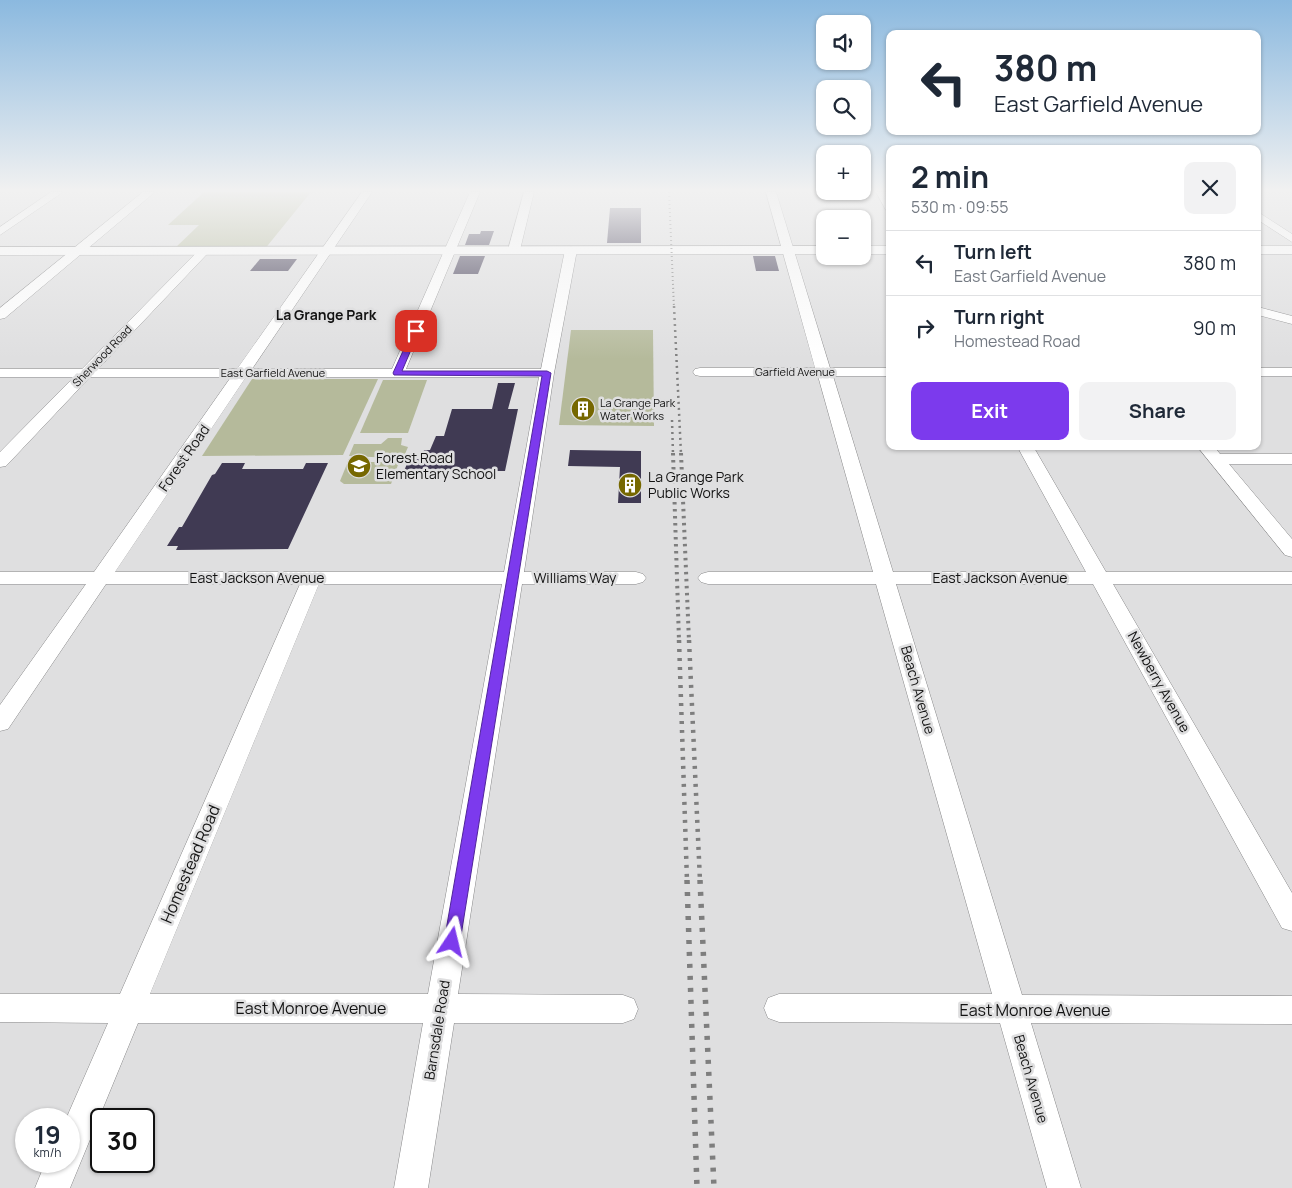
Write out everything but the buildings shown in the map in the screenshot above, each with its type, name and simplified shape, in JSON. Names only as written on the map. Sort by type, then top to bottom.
[{"type":"main road","points":[[0,251],[816,250]]},
{"type":"main road","points":[[871,250],[886,250]]},
{"type":"main road","points":[[1261,250],[1292,250]]},
{"type":"street","points":[[0,315],[81,247]]},
{"type":"street","name":"Forest Road","points":[[0,723],[329,247]]},
{"type":"street","points":[[397,373],[450,250]]},
{"type":"street","name":"Barnsdale Road","points":[[411,1188],[547,373],[571,250]]},
{"type":"street","name":"Beach Avenue","points":[[788,250],[1064,1188]]},
{"type":"street","name":"Sherwood Road","points":[[0,462],[204,251]]},
{"type":"street","points":[[1261,312],[1292,320]]},
{"type":"street","name":"Garfield Avenue","points":[[700,372],[886,372]]},
{"type":"street","points":[[1261,372],[1292,372]]},
{"type":"street","name":"East Garfield Avenue","points":[[0,373],[547,373]]},
{"type":"street","name":"Newberry Avenue","points":[[1027,450],[1292,919]]},
{"type":"street","points":[[1210,453],[1292,459]]},
{"type":"street","points":[[1210,453],[1292,550]]},
{"type":"street","name":"East Jackson Avenue","points":[[0,578],[514,578]]},
{"type":"street","name":"Homestead Road","points":[[80,1124],[312,578]]},
{"type":"street","name":"Williams Way","points":[[514,578],[636,578]]},
{"type":"street","name":"East Jackson Avenue","points":[[708,578],[1292,578]]},
{"type":"street","name":"East Monroe Avenue","points":[[0,1008],[623,1009]]},
{"type":"street","name":"East Monroe Avenue","points":[[779,1008],[1292,1010]]},
{"type":"street","points":[[52,1188],[59,1173]]},
{"type":"green space","points":[[176,247],[266,247],[264,250],[174,249]]},
{"type":"green space","points":[[571,330],[653,330],[654,426],[559,425]]},
{"type":"green space","points":[[252,379],[378,379],[343,455],[202,456]]},
{"type":"green space","points":[[383,380],[427,380],[408,433],[360,433]]},
{"type":"green space","points":[[388,438],[402,438],[401,445],[408,447],[405,454],[394,458],[349,456],[354,444],[381,444]]},
{"type":"green space","points":[[352,462],[399,462],[391,484],[344,484],[340,481],[347,464]]},
{"type":"railway","points":[[671,247],[674,308]]},
{"type":"railway","points":[[674,306],[681,454]]},
{"type":"railway","points":[[672,420],[673,454]]},
{"type":"railway","points":[[673,453],[679,641]]},
{"type":"railway","points":[[681,453],[689,641]]},
{"type":"railway","points":[[679,640],[687,881]]},
{"type":"railway","points":[[689,640],[700,881]]},
{"type":"railway","points":[[687,880],[697,1188]]},
{"type":"railway","points":[[700,880],[714,1188]]},
{"type":"place","name":"La Grange Park Water Works","points":[[583,409]]},
{"type":"place","name":"Forest Road Elementary School","points":[[359,466]]},
{"type":"place","name":"La Grange Park Public Works","points":[[630,485]]},
{"type":"district","name":"La Grange Park","points":[[326,315]]},
{"type":"route","points":[[416,331],[397,373],[547,373],[452,942]]}]
